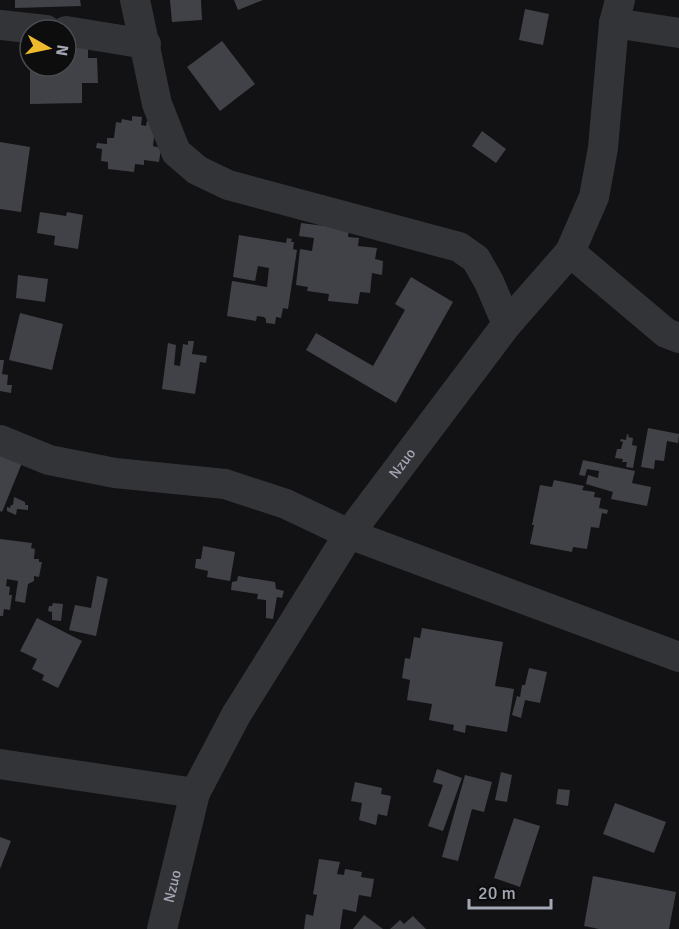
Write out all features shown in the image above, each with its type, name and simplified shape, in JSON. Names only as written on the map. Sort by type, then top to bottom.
[{"type":"street","points":[[135,0],[158,104],[176,152],[197,170],[228,185],[459,247],[476,259],[489,282],[507,324]]},
{"type":"street","points":[[617,11],[679,33]]},
{"type":"street","name":"Nzuo","points":[[162,929],[195,793],[236,715],[349,534],[507,324],[570,252],[594,197],[603,148],[617,11]]},
{"type":"street","points":[[0,25],[18,27]]},
{"type":"street","points":[[78,33],[146,44]]},
{"type":"street","points":[[570,252],[666,333],[679,338]]},
{"type":"street","points":[[0,440],[49,460],[71,465],[115,473],[225,484],[286,504],[349,534],[679,657]]},
{"type":"street","points":[[0,764],[195,793]]},
{"type":"building","points":[[15,0],[80,0],[81,6],[15,8]]},
{"type":"building","points":[[170,0],[201,0],[202,20],[172,22]]},
{"type":"building","points":[[234,0],[263,0],[238,10]]},
{"type":"building","points":[[525,9],[549,14],[543,45],[519,40]]},
{"type":"building","points":[[222,41],[255,84],[220,111],[187,67]]},
{"type":"building","points":[[78,44],[88,44],[88,58],[97,58],[98,83],[82,83],[82,103],[30,104],[30,78],[78,78]]},
{"type":"building","points":[[132,116],[142,117],[141,125],[146,126],[147,121],[156,122],[153,146],[161,148],[159,162],[144,160],[144,165],[135,164],[134,172],[108,169],[108,162],[101,161],[102,149],[96,148],[97,143],[107,144],[107,138],[114,138],[116,122],[121,123],[122,119],[132,121]]},
{"type":"building","points":[[482,131],[506,149],[496,163],[472,146]]},
{"type":"building","points":[[0,142],[30,147],[21,212],[0,209]]},
{"type":"building","points":[[40,212],[66,216],[67,212],[83,215],[78,249],[54,245],[55,236],[37,233]]},
{"type":"building","points":[[301,223],[349,229],[348,237],[359,238],[358,246],[377,248],[375,259],[383,261],[382,275],[372,273],[370,293],[360,292],[358,304],[328,301],[329,294],[307,291],[308,287],[296,285],[300,249],[312,251],[314,238],[299,236]]},
{"type":"building","points":[[239,235],[286,243],[287,238],[294,242],[293,249],[297,250],[288,309],[283,308],[281,318],[276,317],[275,324],[266,323],[264,317],[257,316],[256,321],[227,316],[232,281],[267,287],[269,268],[258,266],[255,281],[233,277]]},
{"type":"building","points":[[18,275],[48,279],[45,302],[16,298]]},
{"type":"building","points":[[411,277],[453,302],[396,403],[306,350],[316,333],[373,366],[405,310],[395,304]]},
{"type":"building","points":[[20,313],[63,324],[52,370],[9,360]]},
{"type":"building","points":[[188,341],[194,341],[192,354],[207,356],[206,363],[200,362],[195,394],[162,389],[168,343],[176,345],[174,365],[180,366],[183,344],[188,345]]},
{"type":"building","points":[[0,360],[4,360],[2,374],[8,375],[7,385],[12,385],[11,393],[0,391]]},
{"type":"building","points":[[648,428],[679,434],[678,443],[667,441],[664,461],[655,460],[654,469],[641,467]]},
{"type":"building","points":[[627,434],[628,437],[633,438],[632,445],[637,446],[633,468],[626,467],[627,462],[622,462],[623,459],[615,458],[617,449],[621,449],[623,442],[620,441],[621,439],[626,440]]},
{"type":"building","points":[[0,449],[24,458],[2,512],[0,511]]},
{"type":"building","points":[[583,460],[635,471],[632,483],[651,487],[647,506],[611,499],[613,492],[586,484],[588,475],[598,478],[599,471],[587,469],[585,476],[579,475]]},
{"type":"building","points":[[554,480],[584,486],[582,490],[595,492],[594,497],[601,498],[599,508],[608,510],[607,514],[602,513],[599,528],[591,527],[587,549],[573,547],[572,552],[530,544],[540,485],[552,487]]},
{"type":"building","points":[[14,497],[25,502],[28,510],[17,509],[16,515],[7,511],[7,507],[10,508],[13,505]]},
{"type":"building","points":[[0,539],[32,543],[31,548],[35,549],[34,559],[42,562],[39,577],[34,576],[34,581],[28,584],[25,603],[15,601],[18,581],[7,579],[6,586],[10,587],[9,595],[12,595],[10,610],[4,609],[3,616],[0,616]]},
{"type":"building","points":[[203,546],[235,552],[230,581],[207,577],[208,571],[195,568],[196,559],[201,559]]},
{"type":"building","points":[[97,576],[108,579],[96,636],[69,630],[75,605],[91,608]]},
{"type":"building","points":[[238,576],[275,582],[276,589],[284,591],[282,598],[277,597],[273,619],[266,618],[266,600],[257,599],[258,594],[231,590],[232,582],[237,581]]},
{"type":"building","points":[[53,603],[63,604],[61,621],[52,620],[52,612],[48,611],[49,606]]},
{"type":"building","points":[[37,618],[82,641],[58,688],[42,680],[44,675],[32,669],[37,659],[20,651]]},
{"type":"building","points":[[422,628],[503,642],[495,686],[514,689],[507,732],[466,725],[465,733],[453,730],[454,725],[429,720],[432,704],[407,700],[410,680],[402,678],[405,658],[410,659],[414,637],[420,638]]},
{"type":"building","points":[[529,668],[547,672],[540,703],[525,700],[521,718],[512,715],[517,696],[520,697],[522,685],[525,685]]},
{"type":"building","points":[[437,769],[462,778],[443,831],[428,826],[443,785],[433,782]]},
{"type":"building","points":[[501,772],[512,775],[507,802],[495,800]]},
{"type":"building","points":[[465,775],[492,782],[484,812],[472,809],[458,861],[442,857]]},
{"type":"building","points":[[355,782],[382,788],[381,794],[391,796],[387,816],[378,814],[376,825],[359,820],[362,803],[351,801]]},
{"type":"building","points":[[558,789],[570,790],[568,806],[556,804]]},
{"type":"building","points":[[615,803],[666,822],[654,853],[603,834]]},
{"type":"building","points":[[514,818],[540,826],[520,887],[494,878]]},
{"type":"building","points":[[0,837],[11,841],[0,869]]},
{"type":"building","points":[[319,859],[340,862],[337,874],[344,875],[345,869],[362,872],[361,877],[374,879],[371,897],[359,895],[356,912],[343,909],[340,929],[304,929],[306,914],[313,916],[317,895],[313,894]]},
{"type":"building","points":[[593,876],[676,892],[669,929],[599,929],[584,926]]},
{"type":"building","points":[[364,915],[383,929],[353,929]]},
{"type":"building","points":[[413,916],[426,929],[390,929],[400,920],[404,924]]}]
